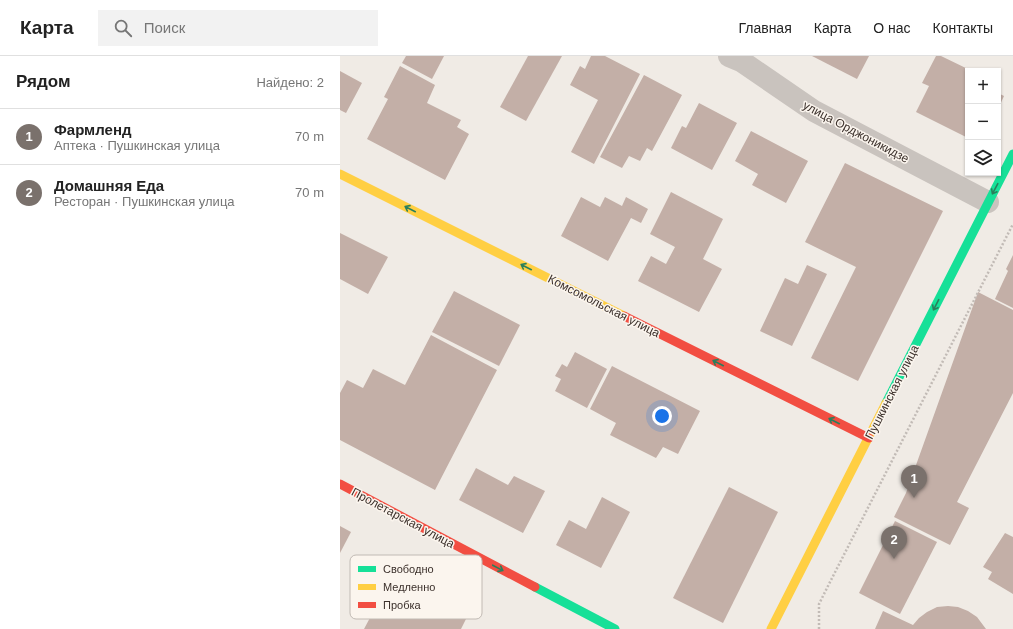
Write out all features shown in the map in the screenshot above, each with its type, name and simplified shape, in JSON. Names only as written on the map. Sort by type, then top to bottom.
[{"type":"main road","name":"Пушкинская улица","points":[[771,629],[1013,154]]},
{"type":"main road","name":"Комсомольская улица","points":[[340,174],[869,438]]},
{"type":"main road","name":"Пролетарская улица","points":[[340,484],[475,555]]},
{"type":"main road","name":"Пролетарская улица","points":[[482,559],[615,629]]},
{"type":"street","name":"улица Орджоникидзе","points":[[737,58],[814,111],[988,202]]},
{"type":"path","points":[[819,629],[819,604],[1013,224]]},
{"type":"building","points":[[406,56],[444,56],[432,79],[402,63]]},
{"type":"building","points":[[528,56],[562,56],[526,121],[500,107]]},
{"type":"building","points":[[591,56],[605,56],[640,74],[594,164],[571,152],[598,100],[570,85],[580,66],[585,69]]},
{"type":"building","points":[[812,56],[869,56],[857,79]]},
{"type":"building","points":[[936,56],[941,56],[966,68],[965,136],[916,112],[929,86],[922,83]]},
{"type":"building","points":[[400,66],[435,85],[427,103],[461,120],[457,127],[469,134],[445,180],[367,139],[388,99],[384,97]]},
{"type":"building","points":[[340,71],[362,83],[346,113],[340,110]]},
{"type":"building","points":[[644,75],[682,95],[652,151],[647,148],[640,161],[629,156],[622,168],[600,157]]},
{"type":"building","points":[[1001,94],[1004,96],[1001,102]]},
{"type":"building","points":[[699,103],[737,123],[712,170],[671,148],[682,126],[686,128]]},
{"type":"building","points":[[751,131],[808,161],[786,203],[752,185],[758,174],[735,161]]},
{"type":"building","points":[[845,163],[943,211],[858,381],[811,358],[856,267],[805,242]]},
{"type":"building","points":[[671,192],[723,219],[703,259],[722,269],[699,312],[638,281],[651,256],[666,264],[675,247],[650,234]]},
{"type":"building","points":[[581,197],[600,207],[605,197],[622,206],[626,197],[648,209],[641,223],[631,218],[608,261],[561,236]]},
{"type":"building","points":[[340,233],[388,257],[368,294],[340,279]]},
{"type":"building","points":[[1013,255],[1013,308],[995,299],[1008,271],[1006,269]]},
{"type":"building","points":[[807,265],[827,274],[792,346],[760,331],[785,278],[798,284]]},
{"type":"building","points":[[454,291],[520,325],[499,366],[432,332]]},
{"type":"building","points":[[978,292],[1013,310],[1013,393],[957,502],[969,508],[950,545],[894,517],[906,493]]},
{"type":"building","points":[[431,335],[497,370],[435,490],[340,440],[340,393],[347,380],[363,388],[373,369],[405,385]]},
{"type":"building","points":[[575,352],[607,369],[587,408],[555,391],[561,379],[555,376],[562,364],[567,367]]},
{"type":"building","points":[[612,366],[700,411],[678,454],[663,447],[656,458],[610,435],[616,423],[590,409]]},
{"type":"building","points":[[476,468],[508,485],[514,476],[545,491],[523,533],[459,500]]},
{"type":"building","points":[[729,487],[778,512],[723,623],[673,598]]},
{"type":"building","points":[[602,497],[630,512],[601,568],[556,545],[569,520],[586,529]]},
{"type":"building","points":[[895,521],[937,542],[900,614],[859,593]]},
{"type":"building","points":[[340,526],[351,532],[340,553]]},
{"type":"building","points":[[1005,533],[1013,537],[1013,594],[988,579],[992,572],[983,567]]},
{"type":"building","points":[[937,607],[958,607],[968,611],[977,617],[986,629],[875,629],[883,611],[913,625],[927,612]]},
{"type":"building","points":[[369,619],[466,619],[461,629],[364,629]]},
{"type":"traffic: fast","points":[[886,403],[1013,154]]},
{"type":"traffic: fast","points":[[535,587],[615,629]]},
{"type":"traffic: slow","points":[[340,174],[624,316]]},
{"type":"traffic: slow","points":[[771,629],[886,403]]},
{"type":"traffic: jam","points":[[624,316],[869,438]]},
{"type":"traffic: jam","points":[[340,484],[474,555]]},
{"type":"traffic: jam","points":[[482,559],[535,587]]},
{"type":"place","name":"Фармленд","points":[[914,498]]},
{"type":"place","name":"Домашняя Еда","points":[[894,559]]}]
